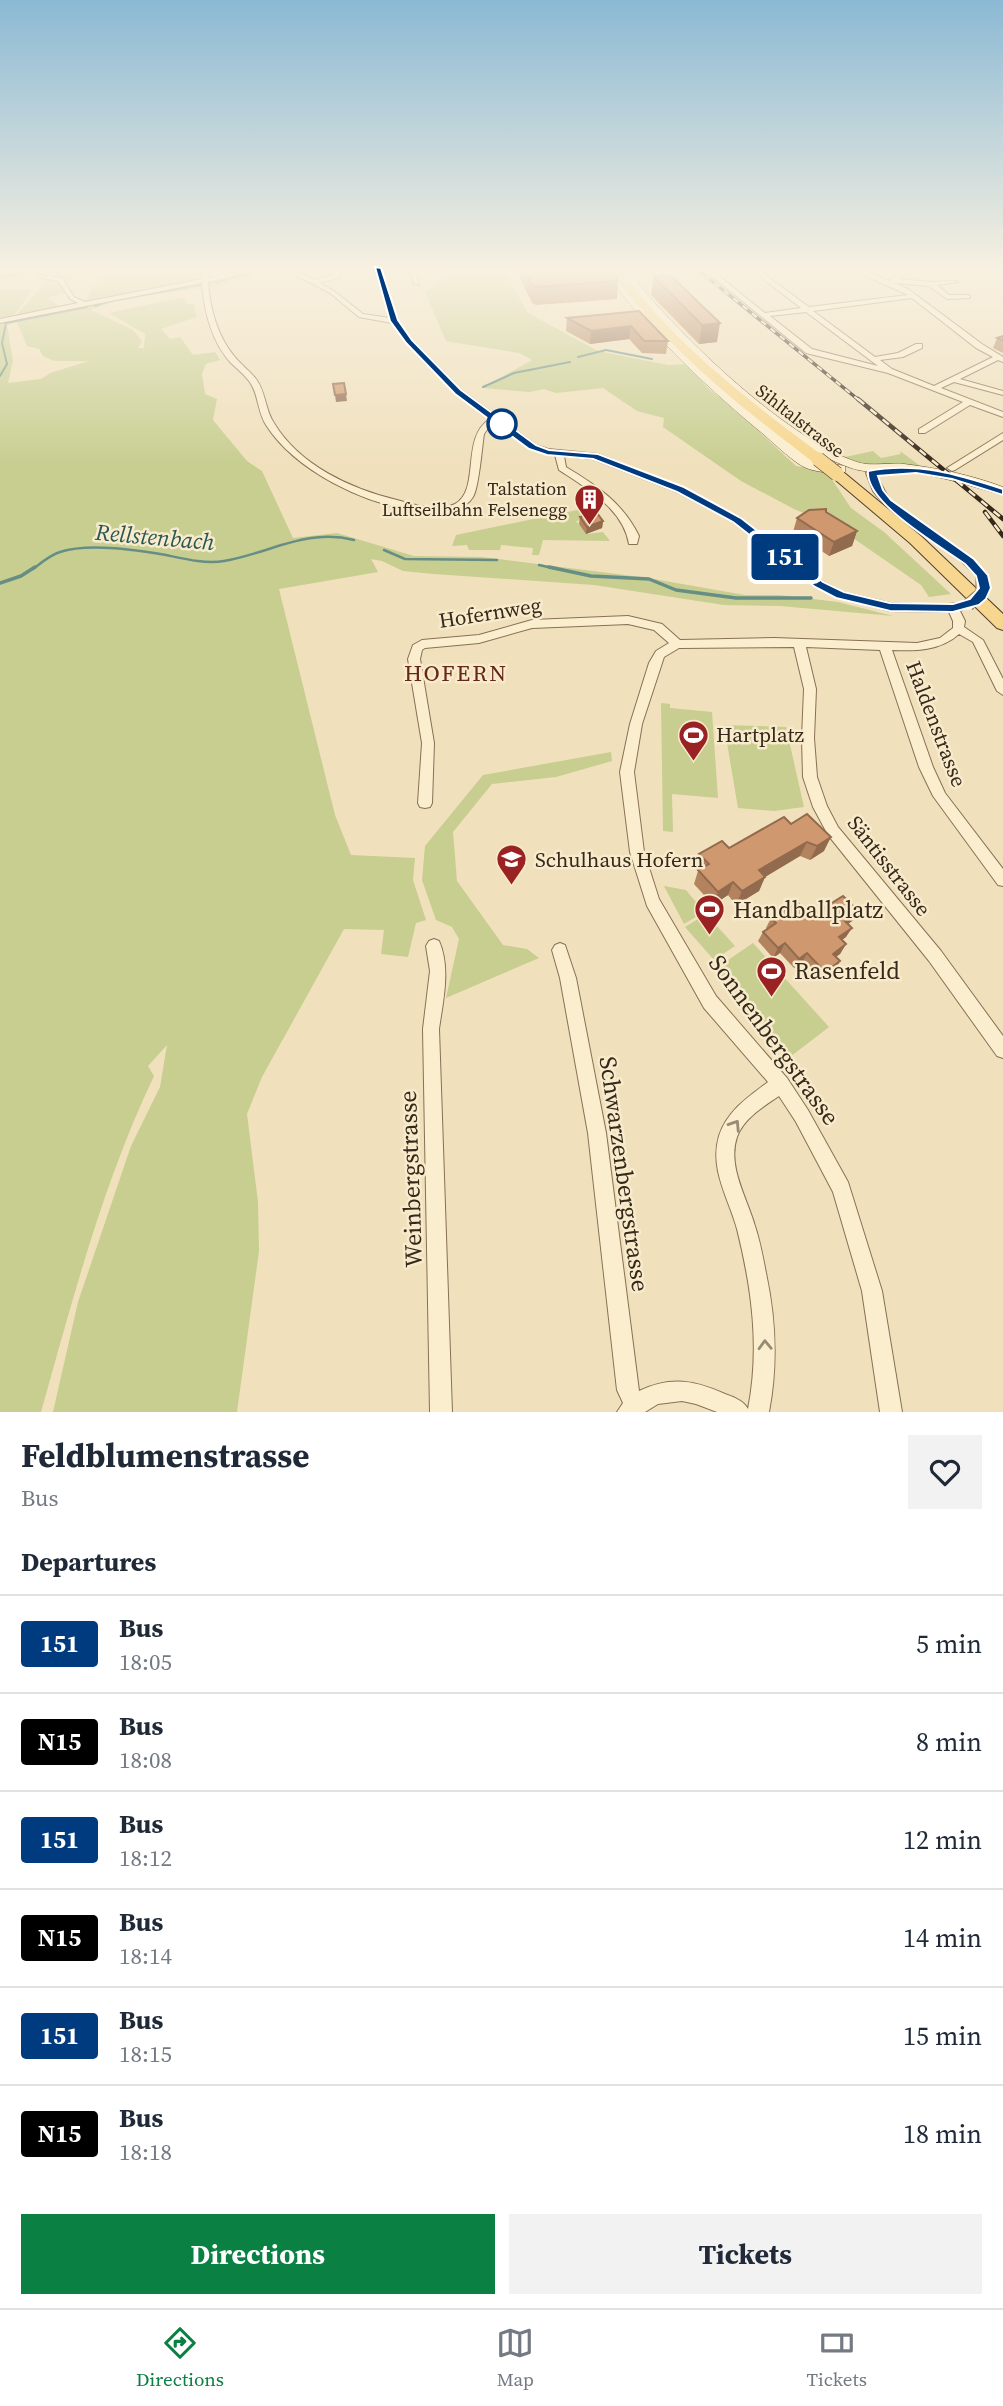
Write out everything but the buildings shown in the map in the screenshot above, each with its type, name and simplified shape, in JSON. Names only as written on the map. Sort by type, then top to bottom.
[{"type":"main road","name":"Sihltalstrasse","points":[[668,334],[744,402],[828,465],[925,548],[1003,624]]},
{"type":"street","points":[[219,334],[225,349],[254,382],[265,416],[276,433],[301,460],[328,477],[414,507],[432,511],[453,509],[467,502],[480,433],[496,419]]},
{"type":"street","points":[[403,334],[458,392],[533,447],[559,454],[594,456],[680,489],[737,520],[819,584],[840,595],[890,607],[953,608],[968,605],[984,593],[985,582],[982,575],[962,556],[887,502],[878,491],[871,470]]},
{"type":"street","points":[[660,334],[687,362],[807,463],[871,470],[916,470],[960,478],[1003,491]]},
{"type":"street","points":[[676,334],[828,465]]},
{"type":"street","points":[[788,334],[809,351],[889,371],[1003,415]]},
{"type":"street","points":[[840,334],[889,371]]},
{"type":"street","points":[[964,334],[1001,359]]},
{"type":"street","points":[[979,345],[992,343]]},
{"type":"street","points":[[874,359],[900,355],[919,346]]},
{"type":"street","points":[[935,388],[1001,359]]},
{"type":"street","points":[[953,379],[1003,393]]},
{"type":"street","points":[[922,431],[969,402]]},
{"type":"street","points":[[952,468],[1003,436]]},
{"type":"street","points":[[559,454],[562,468],[599,492],[624,518],[635,536],[633,542]]},
{"type":"street","points":[[677,644],[799,643],[885,647],[930,645],[944,641],[958,629],[959,621],[953,608]]},
{"type":"street","name":"Hofernweg","points":[[425,803],[428,744],[414,659],[417,648],[422,644],[479,639],[532,624],[628,620],[658,627],[677,644]]},
{"type":"street","points":[[958,629],[977,640],[1003,691]]},
{"type":"street","name":"Säntisstrasse","points":[[799,643],[810,690],[810,777],[820,807],[833,831],[934,956],[1003,1050]]},
{"type":"street","name":"Sonnenbergstrasse","points":[[677,644],[660,654],[655,663],[632,745],[627,772],[637,852],[652,901],[710,1002],[781,1084],[822,1150],[841,1189],[872,1291],[891,1412]]},
{"type":"street","name":"Haldenstrasse","points":[[885,647],[930,777],[956,820],[1003,880]]},
{"type":"street","name":"Weinbergstrasse","points":[[434,946],[438,971],[431,1029],[442,1412]]},
{"type":"street","name":"Schwarzenbergstrasse","points":[[560,950],[568,978],[597,1133],[632,1409]]},
{"type":"street","points":[[758,1412],[766,1378],[764,1323],[756,1271],[730,1179],[726,1154],[728,1136],[734,1123],[744,1111],[781,1084]]},
{"type":"street","points":[[632,1409],[668,1390],[691,1390],[719,1400],[738,1412]]},
{"type":"green space","points":[[0,334],[8,334],[13,361],[8,383],[41,379],[50,373],[89,361],[54,361],[43,356],[39,349],[27,346],[22,334],[136,334],[142,341],[138,348],[144,348],[145,334],[165,334],[170,339],[180,337],[193,355],[215,352],[220,360],[206,364],[202,374],[205,394],[217,399],[213,420],[247,461],[262,471],[293,538],[337,533],[414,556],[482,557],[648,578],[745,595],[780,595],[838,602],[893,616],[780,606],[724,605],[594,585],[403,571],[371,559],[378,572],[279,589],[335,815],[351,855],[415,858],[413,880],[426,920],[416,923],[408,957],[381,954],[384,930],[344,929],[262,1077],[247,1114],[258,1202],[259,1251],[237,1412],[53,1412],[78,1302],[131,1146],[160,1087],[167,1045],[148,1066],[154,1076],[104,1199],[41,1412],[0,1412]]},
{"type":"green space","points":[[443,334],[566,334],[598,351],[668,365],[685,364],[711,391],[732,406],[796,466],[827,472],[851,508],[884,532],[951,594],[929,597],[921,585],[837,527],[794,509],[741,481],[663,427],[664,418],[637,411],[603,388],[556,393],[544,389],[530,392],[482,388],[532,360],[519,353],[446,341]]},
{"type":"green space","points":[[873,451],[881,458],[901,454],[900,451],[919,465],[870,465],[837,456]]},
{"type":"green space","points":[[587,508],[580,514],[582,520],[576,521],[587,534],[603,532],[610,541],[543,540],[539,555],[532,555],[533,548],[501,545],[500,550],[469,550],[467,545],[452,546],[456,535]]},
{"type":"green space","points":[[661,703],[670,704],[670,708],[712,712],[718,798],[672,794],[673,832],[663,831]]},
{"type":"green space","points":[[724,725],[786,727],[804,807],[774,811],[738,808]]},
{"type":"green space","points":[[611,752],[612,761],[556,777],[492,784],[453,832],[457,881],[503,945],[527,949],[539,958],[446,998],[459,939],[452,927],[436,920],[422,880],[425,846],[483,775]]},
{"type":"green space","points":[[664,886],[686,890],[704,912],[684,924]]},
{"type":"green space","name":"Handballplatz","points":[[706,914],[735,946],[714,960],[685,927]]},
{"type":"green space","name":"Rasenfeld","points":[[753,943],[829,1027],[790,1057],[715,969]]},
{"type":"waterway","points":[[0,376],[7,364],[2,343],[4,334]]},
{"type":"waterway","points":[[578,357],[606,350],[652,359]]},
{"type":"waterway","points":[[483,387],[514,373],[570,362]]},
{"type":"waterway","name":"Rellstenbach","points":[[33,569],[56,553],[71,549],[127,549],[195,561],[217,562],[304,539],[337,537],[354,540]]},
{"type":"waterway","name":"Rellstenbach","points":[[384,550],[405,559],[497,560]]},
{"type":"waterway","name":"Rellstenbach","points":[[539,565],[557,569]]},
{"type":"waterway","name":"Rellstenbach","points":[[0,583],[21,576],[35,567]]},
{"type":"waterway","name":"Rellstenbach","points":[[549,567],[591,576],[649,579],[676,590],[736,598],[811,598]]},
{"type":"railway","points":[[777,334],[860,401]]},
{"type":"railway","points":[[858,399],[1003,519]]},
{"type":"railway","points":[[985,512],[1003,536]]},
{"type":"bus line","name":"151","points":[[403,334],[458,392],[533,447],[559,454],[594,456],[680,489],[737,520],[819,584],[832,592],[859,601],[890,607],[953,608],[974,602],[982,596],[985,588],[982,575],[970,561],[887,502],[878,491],[872,473],[916,470],[940,473],[1003,491]]},
{"type":"place","name":"Talstation Luftseilbahn Felsenegg","points":[[590,526]]},
{"type":"place","name":"Hartplatz","points":[[693,762]]},
{"type":"place","name":"Schulhaus Hofern","points":[[512,887]]},
{"type":"place","name":"Handballplatz","points":[[710,937]]},
{"type":"place","name":"Rasenfeld","points":[[771,998]]},
{"type":"district","name":"HOFERN","points":[[456,673]]}]
